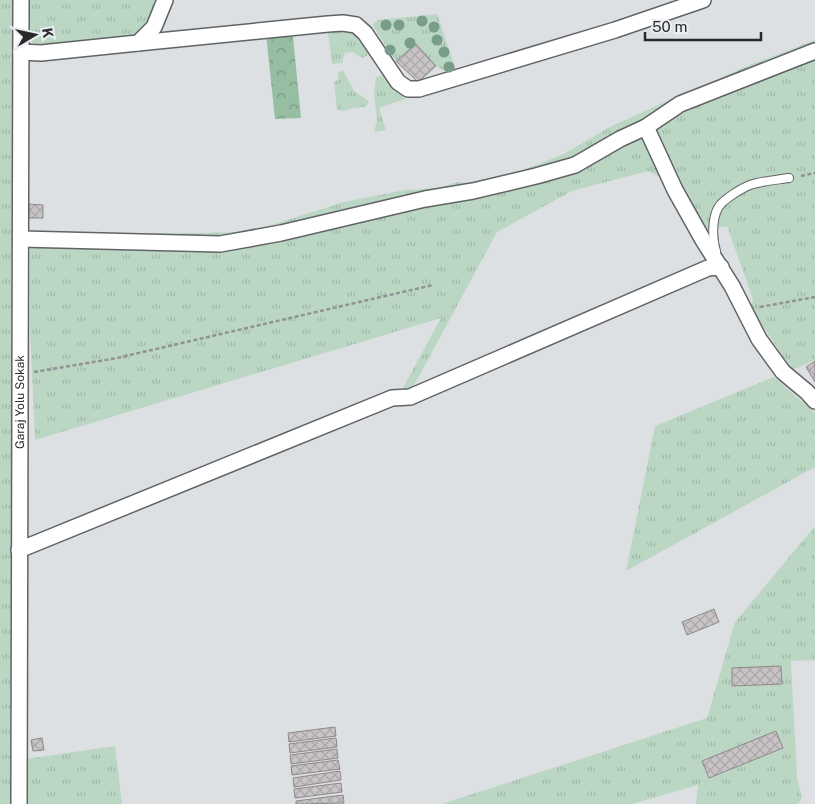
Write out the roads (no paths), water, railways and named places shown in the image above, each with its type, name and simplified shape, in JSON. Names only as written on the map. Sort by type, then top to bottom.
[{"type":"street","name":"Garaj Yolu Sokak","points":[[19,804],[21,0]]},
{"type":"street","points":[[138,43],[154,28],[165,0]]},
{"type":"street","points":[[21,52],[41,53],[343,23],[356,25],[365,33],[398,82],[408,88],[419,90],[615,30],[703,0]]},
{"type":"street","points":[[21,239],[220,244],[281,233],[425,199],[473,191],[575,165],[620,138],[646,127],[680,104],[815,51]]},
{"type":"street","points":[[646,127],[675,190],[703,240],[721,267],[759,339],[783,372],[815,401]]},
{"type":"street","points":[[19,550],[392,398],[410,397],[708,268],[721,267]]},
{"type":"lane","points":[[721,267],[713,242],[718,207],[732,195],[750,185],[789,178]]}]
